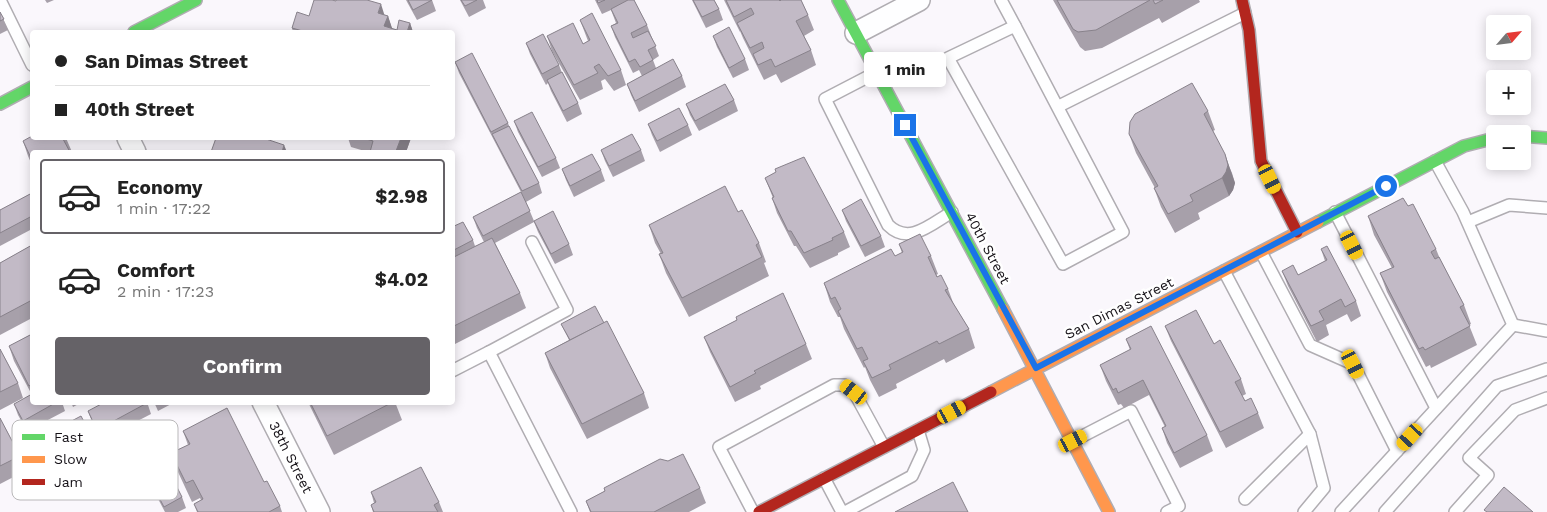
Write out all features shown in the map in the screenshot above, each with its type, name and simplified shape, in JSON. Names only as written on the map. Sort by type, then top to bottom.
[{"type":"street","points":[[138,30],[196,0]]},
{"type":"street","name":"40th Street","points":[[838,0],[1036,368],[1109,512]]},
{"type":"street","points":[[856,33],[920,0]]},
{"type":"street","points":[[1242,0],[1254,76],[1261,161],[1297,232]]},
{"type":"street","points":[[0,104],[30,88]]},
{"type":"street","points":[[1531,137],[1547,138]]},
{"type":"street","name":"San Dimas Street","points":[[759,512],[1464,146],[1486,140]]},
{"type":"street","name":"38th Street","points":[[265,405],[319,512]]},
{"type":"lane","points":[[0,0],[30,61]]},
{"type":"lane","points":[[1001,0],[1059,106],[1123,232],[1063,264],[948,58],[1015,26]]},
{"type":"lane","points":[[1059,106],[1245,13]]},
{"type":"lane","points":[[877,72],[825,99],[888,225],[895,232],[903,236],[911,235],[952,212]]},
{"type":"lane","points":[[1436,161],[1468,222],[1513,325]]},
{"type":"lane","points":[[1468,222],[1509,205],[1547,208]]},
{"type":"lane","points":[[1336,212],[1436,408]]},
{"type":"lane","points":[[455,369],[567,310],[532,242]]},
{"type":"lane","points":[[1261,252],[1310,345],[1353,364],[1396,451]]},
{"type":"lane","points":[[1224,270],[1310,434],[1324,488],[1304,512]]},
{"type":"lane","points":[[1341,512],[1513,325]]},
{"type":"lane","points":[[1513,325],[1547,332]]},
{"type":"lane","points":[[489,352],[572,512]]},
{"type":"lane","points":[[1385,512],[1496,386],[1547,370]]},
{"type":"lane","points":[[753,512],[720,448],[834,385],[844,384],[854,392],[884,447]]},
{"type":"lane","points":[[1455,512],[1488,475],[1469,458],[1515,410],[1547,398]]},
{"type":"lane","points":[[1073,441],[1131,411],[1179,506],[1167,512]]},
{"type":"lane","points":[[824,478],[843,512],[912,476],[924,450],[918,429]]},
{"type":"lane","points":[[1245,499],[1310,434]]},
{"type":"building","points":[[314,0],[367,0],[381,4],[378,13],[388,16],[384,26],[397,30],[299,30],[292,28],[297,12],[309,16]]},
{"type":"building","points":[[408,0],[432,0],[413,10]]},
{"type":"building","points":[[461,0],[477,0],[465,6]]},
{"type":"building","points":[[628,0],[634,0],[647,25],[631,33],[633,38],[648,31],[656,46],[648,50],[653,60],[640,67],[635,59],[629,62],[611,26],[618,23],[611,9]]},
{"type":"building","points":[[693,0],[714,0],[719,9],[702,17]]},
{"type":"building","points":[[726,0],[801,0],[808,15],[796,21],[811,50],[775,67],[771,59],[758,65],[753,54],[764,48],[762,42],[750,48],[737,23],[754,14],[751,8],[734,17]]},
{"type":"building","points":[[1057,0],[1150,0],[1096,30],[1078,32],[1073,29]]},
{"type":"building","points":[[1153,0],[1163,0],[1155,4]]},
{"type":"building","points":[[0,12],[4,19],[0,21]]},
{"type":"building","points":[[592,13],[621,70],[608,76],[599,64],[594,67],[598,73],[574,85],[547,36],[573,23],[583,44],[590,40],[580,20]]},
{"type":"building","points":[[399,20],[410,23],[408,30],[397,30]]},
{"type":"building","points":[[729,27],[745,59],[729,68],[713,36]]},
{"type":"building","points":[[543,34],[559,65],[542,74],[526,43]]},
{"type":"building","points":[[472,53],[508,123],[491,132],[455,62]]},
{"type":"building","points":[[673,59],[682,76],[635,101],[627,84]]},
{"type":"building","points":[[562,72],[578,103],[563,111],[547,80]]},
{"type":"building","points":[[1192,83],[1208,111],[1204,114],[1225,154],[1228,165],[1222,178],[1190,195],[1193,201],[1168,214],[1154,188],[1158,186],[1129,134],[1130,122],[1135,114]]},
{"type":"building","points":[[725,84],[734,100],[695,121],[686,104]]},
{"type":"building","points":[[679,108],[688,125],[657,141],[648,124]]},
{"type":"building","points":[[532,112],[556,158],[538,167],[514,121]]},
{"type":"building","points":[[509,126],[539,183],[522,191],[492,134]]},
{"type":"building","points":[[632,134],[641,150],[609,166],[601,150]]},
{"type":"building","points":[[30,137],[30,140],[64,140],[69,150],[30,150],[30,156],[23,141]]},
{"type":"building","points":[[215,140],[269,140],[284,145],[283,150],[212,150]]},
{"type":"building","points":[[370,140],[400,140],[396,150],[371,150],[373,141]]},
{"type":"building","points":[[592,154],[601,170],[570,186],[562,169]]},
{"type":"building","points":[[804,157],[844,232],[832,238],[833,240],[804,253],[791,231],[788,231],[772,198],[774,197],[765,178],[776,172],[775,169]]},
{"type":"building","points":[[725,186],[738,212],[742,210],[759,243],[756,245],[762,257],[682,298],[659,254],[663,253],[649,225]]},
{"type":"building","points":[[521,192],[530,211],[483,236],[473,217]]},
{"type":"building","points":[[30,194],[30,217],[0,233],[0,210]]},
{"type":"building","points":[[1403,198],[1408,206],[1413,204],[1436,249],[1431,252],[1435,259],[1439,257],[1464,305],[1460,307],[1470,326],[1425,350],[1423,347],[1419,349],[1380,273],[1394,267],[1368,216]]},
{"type":"building","points":[[861,199],[881,236],[861,246],[842,210]]},
{"type":"building","points":[[553,211],[569,244],[551,254],[534,221]]},
{"type":"building","points":[[463,222],[473,240],[455,249],[455,226]]},
{"type":"building","points":[[920,234],[931,256],[928,257],[937,277],[941,275],[948,289],[945,290],[969,329],[939,344],[937,341],[889,365],[891,369],[872,378],[863,361],[868,359],[862,347],[857,349],[838,311],[841,309],[835,297],[831,299],[824,283],[891,249],[895,256],[903,252],[899,244]]},
{"type":"building","points":[[492,238],[520,293],[455,326],[455,256]]},
{"type":"building","points":[[30,246],[30,301],[0,317],[0,263]]},
{"type":"building","points":[[1327,246],[1356,301],[1345,307],[1341,299],[1319,311],[1324,320],[1311,326],[1282,271],[1293,265],[1298,275],[1327,260],[1321,249]]},
{"type":"building","points":[[783,293],[806,344],[754,371],[756,373],[730,387],[704,337],[737,320],[736,317]]},
{"type":"building","points":[[595,306],[604,323],[570,340],[561,324]]},
{"type":"building","points":[[1196,310],[1214,344],[1220,340],[1241,379],[1235,382],[1245,401],[1251,398],[1258,413],[1220,432],[1165,326]]},
{"type":"building","points":[[607,321],[644,393],[582,424],[545,353]]},
{"type":"building","points":[[1151,326],[1207,435],[1174,453],[1162,428],[1166,426],[1143,380],[1118,393],[1116,388],[1113,390],[1100,365],[1131,349],[1126,339]]},
{"type":"building","points":[[30,335],[29,386],[9,346]]},
{"type":"building","points":[[0,349],[18,383],[0,392]]},
{"type":"building","points":[[30,395],[30,405],[52,405],[22,420],[14,404]]},
{"type":"building","points":[[99,405],[143,405],[116,420],[92,420],[88,411]]},
{"type":"building","points":[[312,405],[387,405],[327,436]]},
{"type":"building","points":[[227,408],[264,482],[267,481],[280,506],[269,512],[198,512],[194,504],[203,499],[193,480],[186,483],[178,467],[178,450],[190,444],[183,431]]},
{"type":"building","points":[[81,416],[83,420],[73,420]]},
{"type":"building","points":[[0,418],[12,441],[12,460],[0,466]]},
{"type":"building","points":[[683,454],[700,488],[654,512],[591,512],[586,501],[605,491],[604,488],[660,459],[668,461]]},
{"type":"building","points":[[421,467],[439,502],[434,505],[438,512],[374,512],[371,505],[376,502],[371,492]]},
{"type":"building","points":[[953,482],[968,512],[895,512]]},
{"type":"building","points":[[1504,487],[1533,512],[1487,512],[1484,510]]},
{"type":"building","points":[[178,489],[182,497],[178,499]]},
{"type":"building","points":[[160,500],[177,500],[164,507]]},
{"type":"traffic: fast","points":[[138,30],[196,0]]},
{"type":"traffic: fast","points":[[838,0],[1003,309]]},
{"type":"traffic: fast","points":[[0,104],[30,88]]},
{"type":"traffic: fast","points":[[1531,137],[1547,138]]},
{"type":"traffic: fast","points":[[1318,222],[1464,146],[1486,140]]},
{"type":"traffic: slow","points":[[991,392],[1318,222]]},
{"type":"traffic: slow","points":[[1003,309],[1109,512]]},
{"type":"traffic: jam","points":[[1242,0],[1249,30],[1261,161],[1297,232]]},
{"type":"traffic: jam","points":[[759,512],[991,392]]},
{"type":"route","points":[[905,125],[1036,368],[1386,186]]}]
